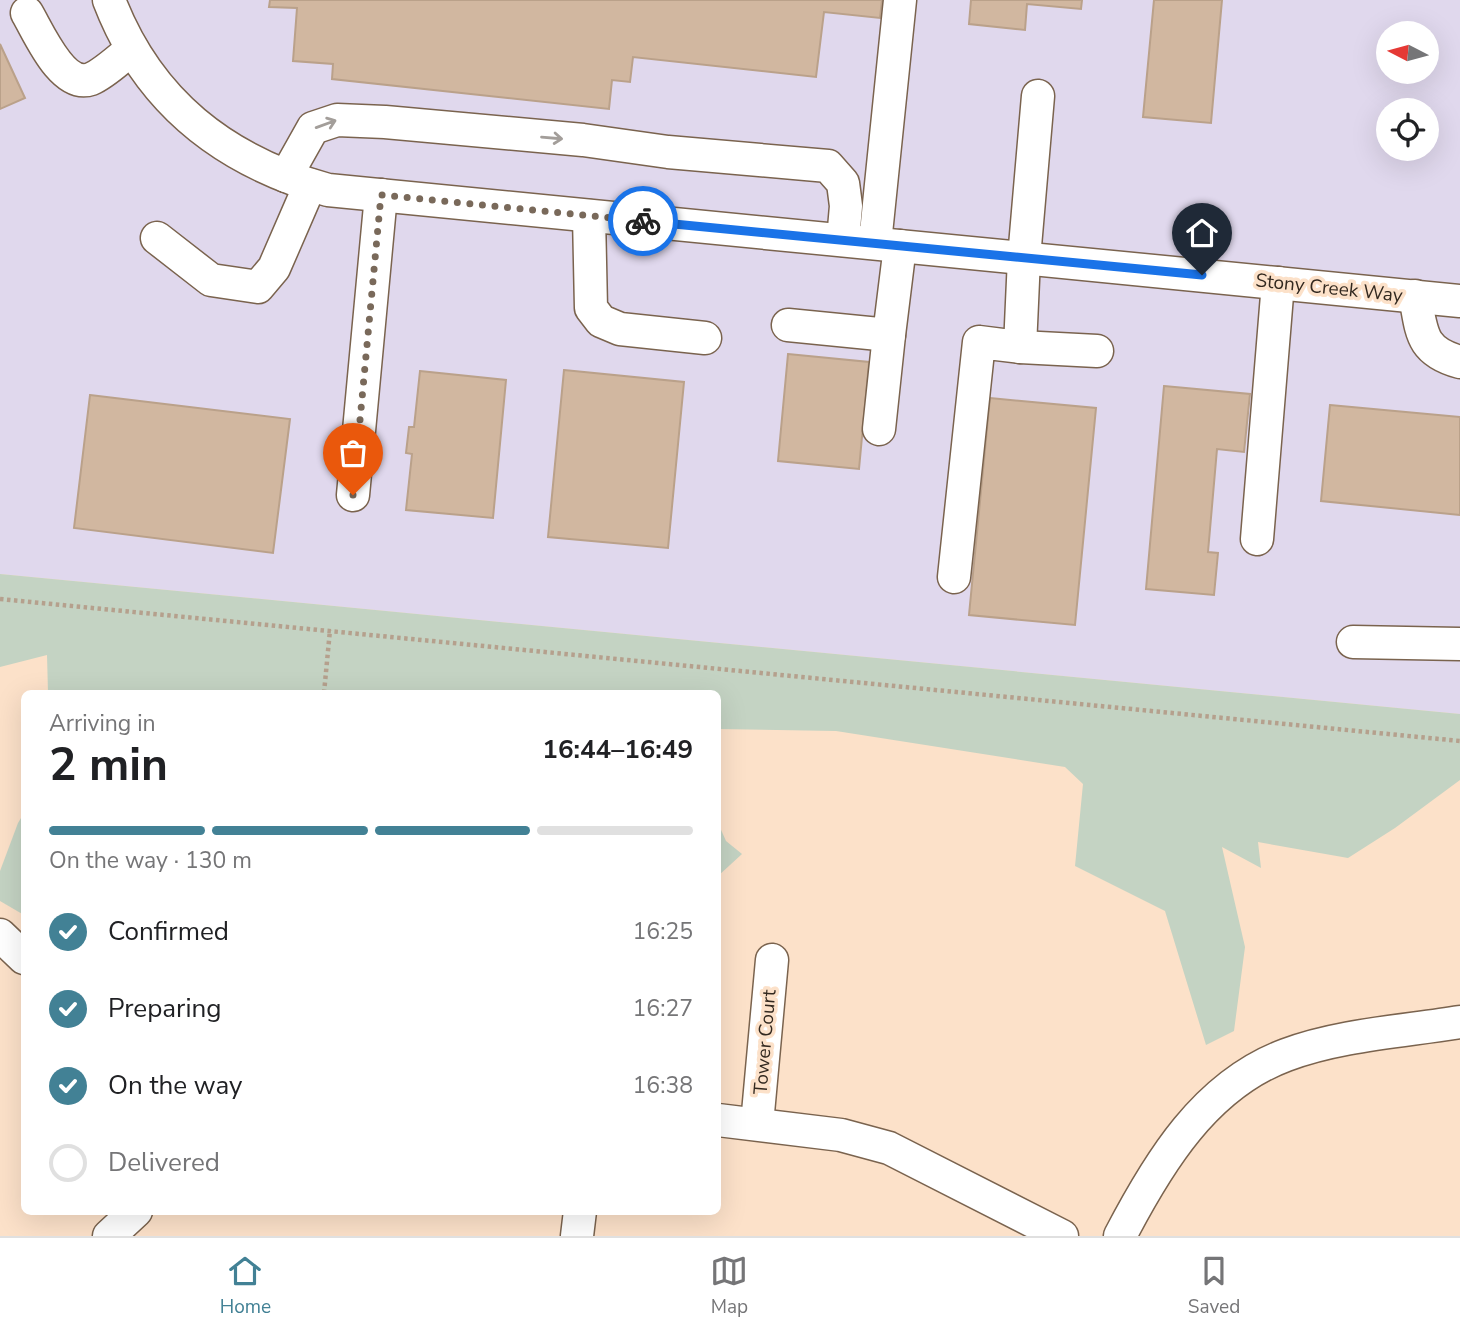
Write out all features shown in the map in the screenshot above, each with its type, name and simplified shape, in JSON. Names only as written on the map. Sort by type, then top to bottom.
[{"type":"street","name":"Stony Creek Way","points":[[109,0],[132,49],[162,93],[202,131],[254,163],[328,190],[1460,301]]},
{"type":"street","points":[[879,429],[889,335],[888,245],[900,0]]},
{"type":"street","points":[[27,13],[63,72],[77,80],[92,78],[132,49]]},
{"type":"street","points":[[1020,347],[1024,258],[1038,96]]},
{"type":"street","points":[[156,238],[211,281],[258,287],[274,268],[313,128],[337,120],[583,140],[668,152],[828,166],[843,183],[846,206],[842,240]]},
{"type":"street","points":[[353,495],[381,195]]},
{"type":"street","points":[[589,216],[591,308],[601,321],[620,330],[705,338]]},
{"type":"street","points":[[1257,539],[1278,283]]},
{"type":"street","points":[[1415,296],[1424,339],[1441,357],[1460,362]]},
{"type":"street","points":[[788,325],[889,335]]},
{"type":"street","points":[[954,577],[979,342],[1097,351]]},
{"type":"street","points":[[1353,642],[1460,644]]},
{"type":"street","points":[[0,934],[21,955]]},
{"type":"street","name":"Tower Court","points":[[757,1124],[772,960]]},
{"type":"street","points":[[1120,1236],[1144,1191],[1170,1151],[1212,1101],[1249,1074],[1286,1055],[1335,1042],[1460,1022]]},
{"type":"street","points":[[721,1120],[841,1135],[889,1149],[1062,1236]]},
{"type":"street","points":[[108,1236],[132,1215]]},
{"type":"street","points":[[577,1236],[580,1215]]},
{"type":"path","points":[[0,599],[1460,741]]},
{"type":"path","points":[[324,690],[330,630]]},
{"type":"shaded area","points":[[0,0],[1460,0],[1460,714],[0,574]]},
{"type":"green space","points":[[0,574],[1460,714],[1460,780],[1395,828],[1348,858],[1258,842],[1261,868],[1222,847],[1245,947],[1234,1031],[1206,1045],[1165,911],[1075,866],[1083,784],[1065,767],[836,731],[721,729],[721,690],[48,690],[47,655],[0,667]]},
{"type":"green space","points":[[21,818],[21,913],[0,901],[0,871]]},
{"type":"green space","points":[[721,830],[726,841],[742,854],[721,873]]},
{"type":"building","points":[[270,0],[882,0],[880,18],[824,12],[816,77],[633,57],[630,82],[612,80],[609,109],[332,79],[333,64],[293,61],[297,8],[269,7]]},
{"type":"building","points":[[971,0],[1082,0],[1081,9],[1027,4],[1025,30],[969,24]]},
{"type":"building","points":[[1154,0],[1222,0],[1211,123],[1143,117]]},
{"type":"building","points":[[0,44],[25,98],[0,109]]},
{"type":"building","points":[[788,354],[869,362],[859,469],[778,461]]},
{"type":"building","points":[[564,370],[684,382],[668,548],[548,537]]},
{"type":"building","points":[[420,371],[506,380],[493,518],[406,510],[412,454],[406,453],[409,427],[414,427]]},
{"type":"building","points":[[1164,386],[1250,394],[1244,452],[1217,449],[1208,552],[1218,553],[1214,595],[1146,589]]},
{"type":"building","points":[[90,395],[290,419],[273,553],[74,528]]},
{"type":"building","points":[[990,398],[1096,408],[1075,625],[969,615]]},
{"type":"building","points":[[1330,405],[1460,417],[1460,515],[1321,501]]},
{"type":"way so far","points":[[353,495],[381,195],[643,221]]},
{"type":"route","points":[[643,221],[1202,275]]}]
